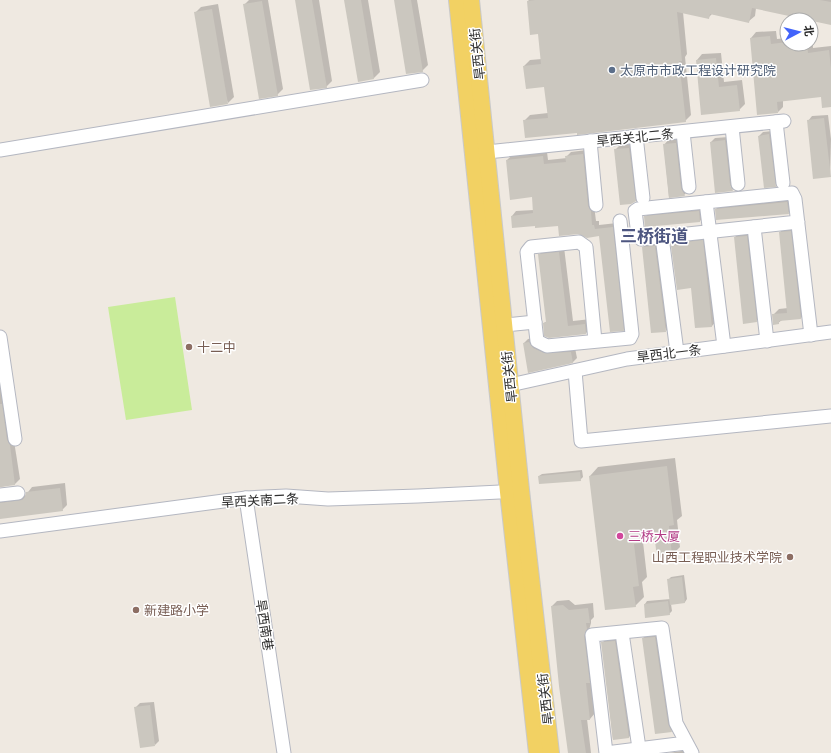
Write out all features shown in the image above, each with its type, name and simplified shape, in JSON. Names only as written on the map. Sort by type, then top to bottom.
[{"type":"main road","name":"旱西关街","points":[[457,0],[497,326],[514,491],[537,753]]},
{"type":"main road","name":"旱西关街","points":[[471,0],[487,152],[497,326],[510,386],[514,491],[551,753]]},
{"type":"street","points":[[0,150],[422,80]]},
{"type":"street","name":"旱西关北二条","points":[[487,152],[780,121],[783,183]]},
{"type":"street","points":[[732,127],[738,184]]},
{"type":"street","points":[[683,132],[689,187]]},
{"type":"street","points":[[636,136],[642,198]]},
{"type":"street","points":[[590,141],[596,205]]},
{"type":"street","points":[[798,222],[641,239],[638,236],[635,211],[638,209],[792,193],[795,199],[798,222],[811,335]]},
{"type":"street","points":[[706,202],[724,346]]},
{"type":"street","points":[[595,341],[586,247],[580,242],[531,247],[527,252],[537,341],[547,346],[630,338],[632,334],[620,221]]},
{"type":"street","points":[[754,227],[767,341]]},
{"type":"street","points":[[662,237],[677,352]]},
{"type":"street","points":[[497,326],[535,322]]},
{"type":"street","name":"旱西北一条","points":[[510,386],[627,359],[831,332]]},
{"type":"street","points":[[0,337],[15,439]]},
{"type":"street","points":[[575,371],[581,441],[831,416]]},
{"type":"street","name":"旱西关南二条","points":[[0,531],[246,498],[286,496],[328,499],[514,491]]},
{"type":"street","points":[[0,495],[18,493]]},
{"type":"street","name":"旱西南巷","points":[[246,498],[284,753]]},
{"type":"street","points":[[662,628],[676,723],[689,748],[639,748],[606,753],[592,635],[662,628]]},
{"type":"street","points":[[622,632],[639,748]]},
{"type":"green space","points":[[175,297],[192,410],[126,420],[108,307]]},
{"type":"building","points":[[295,0],[312,0],[327,88],[310,90]]},
{"type":"building","points":[[344,0],[361,0],[374,79],[358,82]]},
{"type":"building","points":[[394,0],[411,0],[423,72],[406,74]]},
{"type":"building","points":[[820,0],[831,2],[831,25],[819,22],[819,12],[779,12],[779,14],[752,8],[749,23],[710,14],[709,19],[677,12],[682,61],[679,61],[686,122],[577,135],[577,133],[525,138],[523,120],[548,118],[544,87],[526,89],[523,66],[541,64],[538,34],[530,35],[527,1]]},
{"type":"building","points":[[262,1],[278,96],[259,99],[243,4]]},
{"type":"building","points":[[212,9],[228,104],[210,107],[194,12]]},
{"type":"building","points":[[770,36],[771,44],[779,43],[779,52],[808,53],[829,50],[831,68],[831,107],[822,108],[821,97],[777,102],[778,113],[757,115],[750,38]]},
{"type":"building","points":[[716,58],[719,87],[737,85],[740,111],[701,115],[696,60]]},
{"type":"building","points":[[824,118],[831,177],[813,179],[807,120]]},
{"type":"building","points":[[769,134],[776,187],[764,188],[758,136]]},
{"type":"building","points":[[725,140],[730,185],[733,191],[715,193],[710,142]]},
{"type":"building","points":[[676,143],[681,188],[685,196],[669,198],[663,144]]},
{"type":"building","points":[[629,148],[636,201],[631,204],[620,205],[614,149]]},
{"type":"building","points":[[583,154],[588,206],[591,211],[592,225],[594,225],[595,229],[613,227],[624,331],[610,332],[599,236],[587,238],[578,234],[559,236],[558,226],[512,228],[511,216],[533,213],[532,197],[510,200],[506,160],[543,156],[544,164],[566,162],[565,156]]},
{"type":"building","points":[[787,202],[789,214],[716,220],[715,209]]},
{"type":"building","points":[[699,211],[700,222],[645,227],[644,216]]},
{"type":"building","points":[[791,231],[801,319],[779,321],[779,324],[773,325],[772,314],[787,313],[779,232]]},
{"type":"building","points":[[747,236],[757,322],[743,324],[734,237]]},
{"type":"building","points":[[703,240],[712,327],[695,328],[691,288],[677,290],[671,246]]},
{"type":"building","points":[[655,246],[666,332],[651,333],[642,247]]},
{"type":"building","points":[[559,252],[568,326],[585,324],[586,334],[549,338],[544,336],[543,323],[546,322],[538,254]]},
{"type":"building","points":[[529,342],[533,348],[544,353],[571,352],[573,363],[528,373],[523,343]]},
{"type":"building","points":[[0,404],[2,404],[7,440],[10,445],[15,485],[0,487]]},
{"type":"building","name":"三桥大厦","points":[[667,466],[674,525],[669,526],[672,556],[657,558],[655,541],[634,544],[639,586],[633,587],[636,607],[605,610],[589,476]]},
{"type":"building","points":[[580,472],[581,481],[539,484],[538,476]]},
{"type":"building","points":[[60,488],[63,511],[0,519],[0,503],[22,500],[25,497],[26,492]]},
{"type":"building","points":[[682,577],[685,603],[670,605],[667,579]]},
{"type":"building","points":[[668,601],[670,615],[645,618],[644,604]]},
{"type":"building","points":[[563,605],[569,610],[588,608],[590,623],[586,623],[587,629],[584,636],[590,683],[586,683],[590,720],[581,720],[586,753],[568,753],[559,686],[551,606]]},
{"type":"building","points":[[655,637],[668,724],[672,732],[655,734],[642,638]]},
{"type":"building","points":[[615,641],[629,738],[613,740],[601,642]]},
{"type":"building","points":[[150,705],[155,746],[140,748],[134,707]]},
{"type":"place","name":"太原市市政工程设计研究院","points":[[612,70]]},
{"type":"place","name":"十二中","points":[[189,347]]},
{"type":"place","name":"三桥大厦","points":[[620,536]]},
{"type":"place","name":"山西工程职业技术学院","points":[[790,557]]},
{"type":"place","name":"新建路小学","points":[[136,610]]},
{"type":"district","name":"三桥街道","points":[[654,236]]}]
